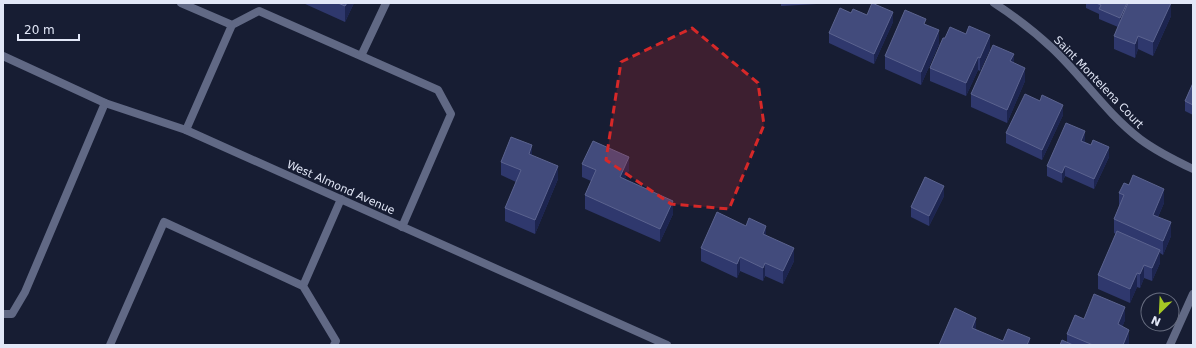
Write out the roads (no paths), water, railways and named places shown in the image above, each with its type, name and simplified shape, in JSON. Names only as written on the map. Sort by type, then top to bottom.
[{"type":"street","points":[[182,3],[232,25]]},
{"type":"street","points":[[361,56],[386,3]]},
{"type":"street","name":"Saint Montelena Court","points":[[994,3],[1052,48],[1115,116],[1140,139],[1170,158],[1193,168]]},
{"type":"street","points":[[186,130],[232,25],[259,12],[438,90],[451,114],[402,227]]},
{"type":"street","name":"West Almond Avenue","points":[[3,56],[105,103],[186,130],[667,345]]},
{"type":"street","points":[[3,314],[12,314],[25,292],[105,103]]},
{"type":"street","points":[[303,286],[341,199]]},
{"type":"street","points":[[110,345],[164,222],[303,286],[336,341],[334,345]]},
{"type":"street","points":[[1170,345],[1193,294]]}]
